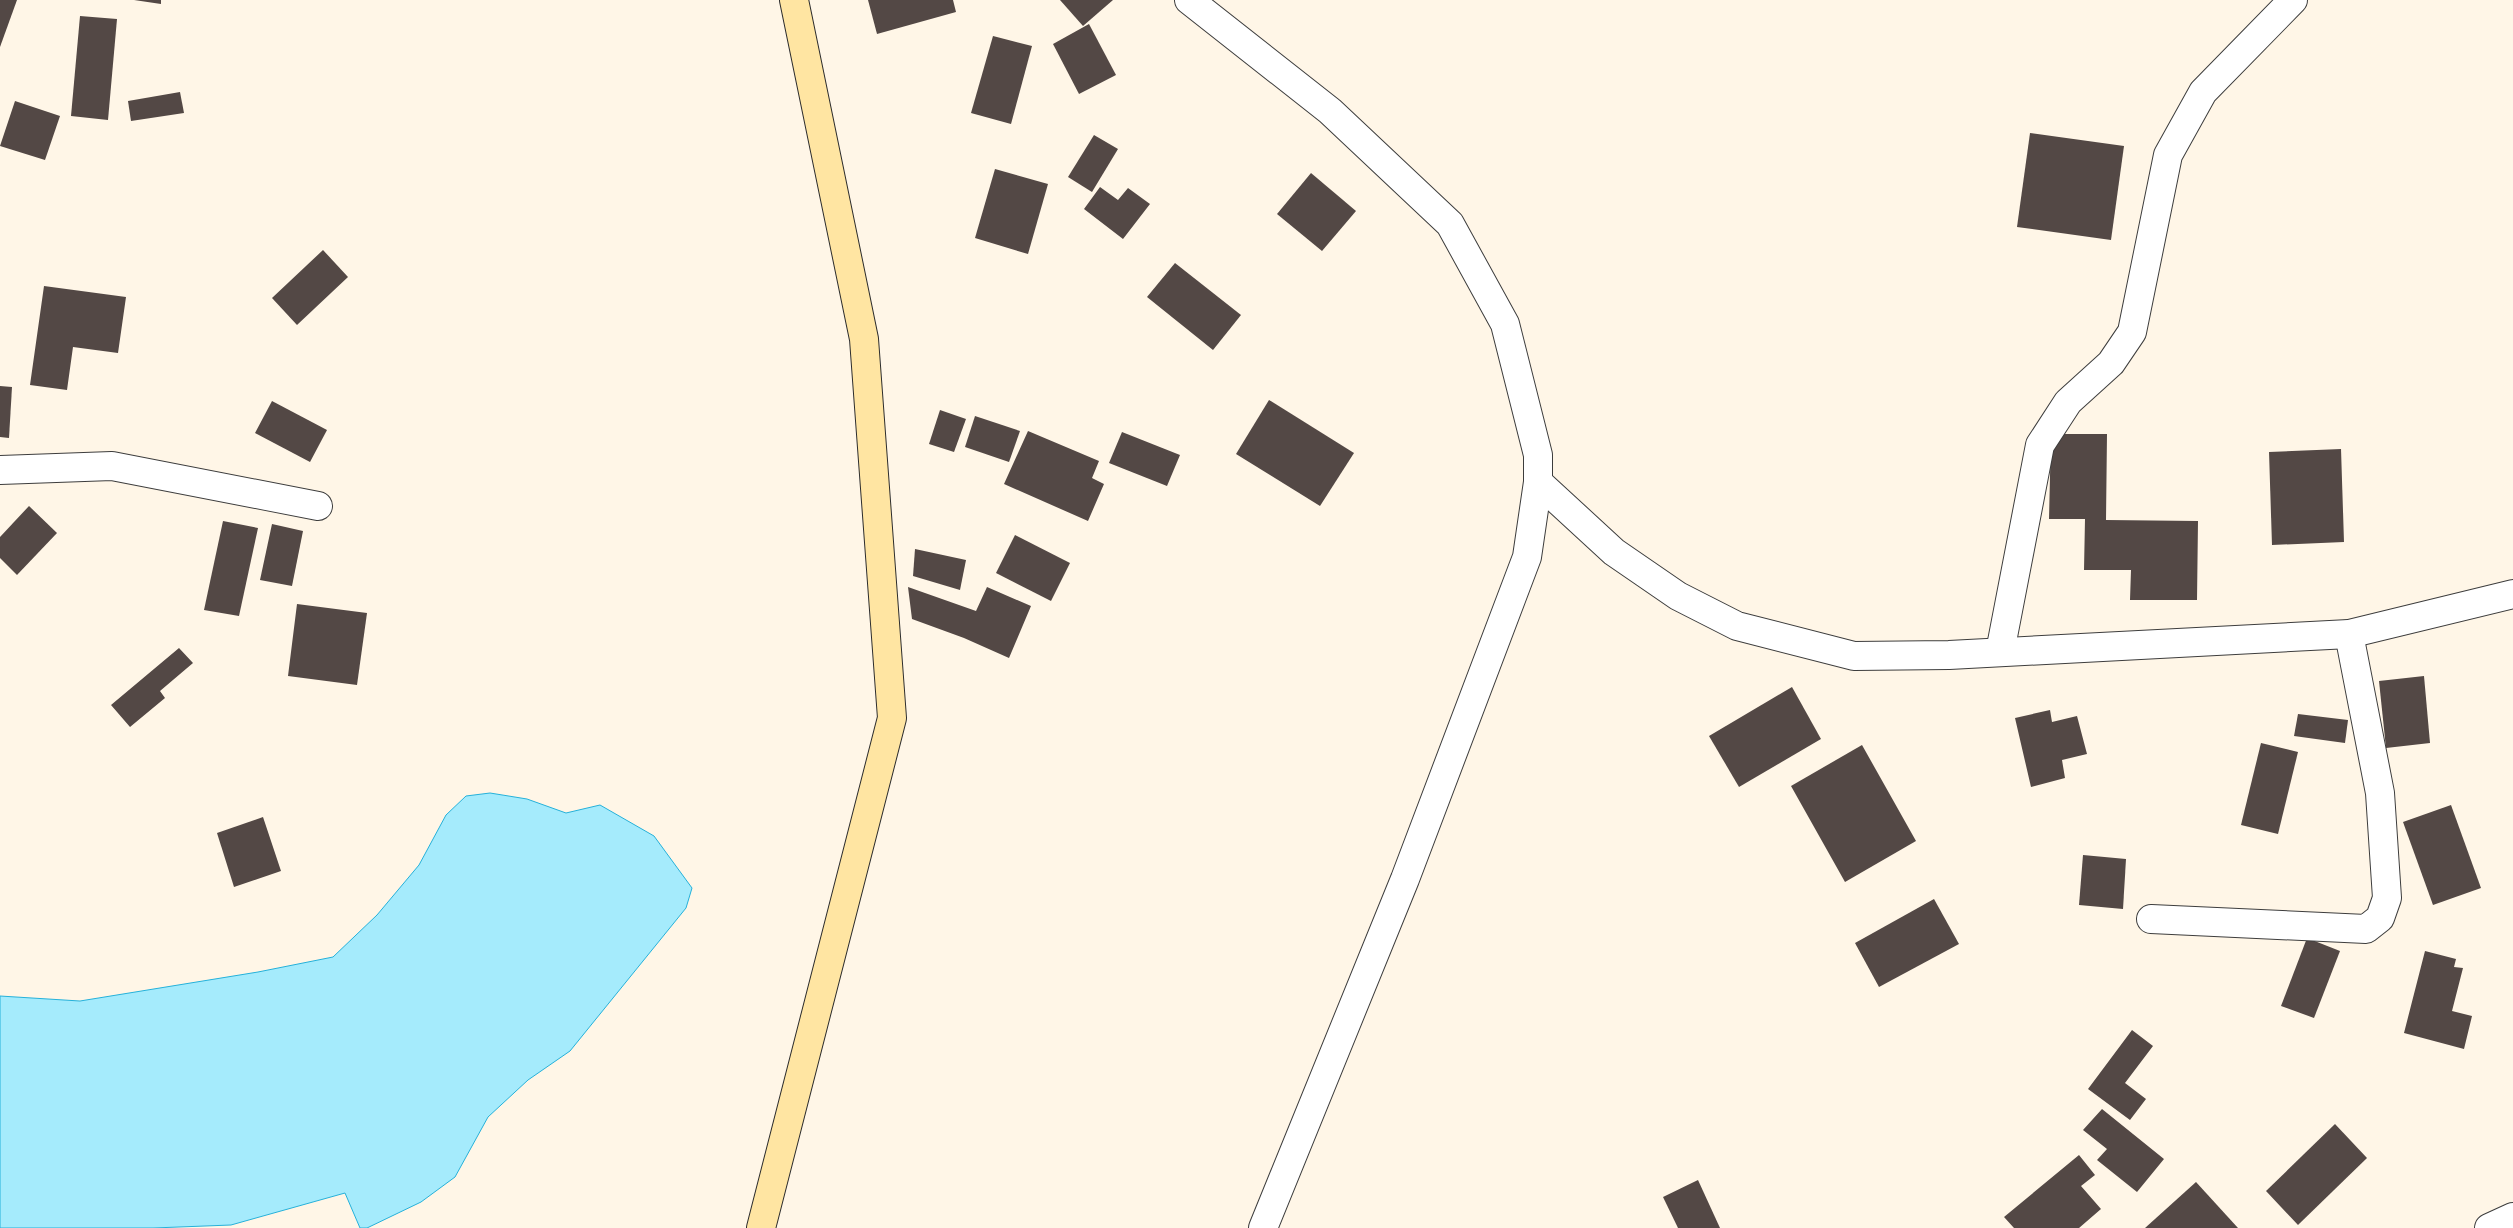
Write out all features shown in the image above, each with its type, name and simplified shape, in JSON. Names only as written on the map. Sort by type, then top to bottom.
[{"type":"street","points":[[761,1228],[892,718],[864,339],[794,0]]},
{"type":"street","points":[[1189,0],[1330,111],[1450,224],[1505,324],[1538,455],[1538,482],[1527,557],[1405,879],[1263,1228]]},
{"type":"street","points":[[2000,652],[2040,445],[2068,402],[2111,363],[2132,332],[2168,155],[2203,92],[2293,0]]},
{"type":"street","points":[[0,470],[112,466],[318,506]]},
{"type":"street","points":[[1538,482],[1614,552],[1678,596],[1736,626],[1854,656],[1949,656],[2349,634],[2513,594]]},
{"type":"street","points":[[2151,919],[2366,929],[2380,918],[2387,898],[2380,793],[2349,634]]},
{"type":"street","points":[[2489,1228],[2513,1217]]},
{"type":"water","points":[[490,793],[527,799],[566,813],[600,805],[654,836],[692,888],[686,908],[570,1051],[528,1080],[488,1117],[455,1177],[421,1202],[367,1228],[360,1228],[345,1193],[231,1225],[153,1228],[0,1228],[0,996],[80,1001],[258,972],[333,957],[377,915],[419,865],[446,815],[466,796]]},
{"type":"building","points":[[0,0],[17,0],[0,47]]},
{"type":"building","points":[[134,0],[161,0],[161,4]]},
{"type":"building","points":[[868,0],[953,0],[956,12],[877,34]]},
{"type":"building","points":[[1060,0],[1113,0],[1083,26]]},
{"type":"building","points":[[80,16],[117,19],[108,120],[71,116]]},
{"type":"building","points":[[1089,24],[1116,75],[1079,94],[1053,44]]},
{"type":"building","points":[[993,36],[1032,46],[1011,124],[971,113]]},
{"type":"building","points":[[180,92],[184,113],[131,121],[128,101]]},
{"type":"building","points":[[15,101],[60,116],[45,160],[0,146]]},
{"type":"building","points":[[2030,133],[2124,146],[2111,240],[2017,227]]},
{"type":"building","points":[[1094,135],[1118,149],[1092,192],[1068,177]]},
{"type":"building","points":[[995,169],[1048,184],[1028,254],[975,238]]},
{"type":"building","points":[[1311,173],[1356,211],[1322,251],[1277,214]]},
{"type":"building","points":[[1100,187],[1118,200],[1128,188],[1150,204],[1123,239],[1084,209]]},
{"type":"building","points":[[323,250],[348,277],[297,325],[272,298]]},
{"type":"building","points":[[1175,263],[1241,315],[1213,350],[1147,297]]},
{"type":"building","points":[[44,286],[126,297],[118,353],[73,347],[67,390],[30,385]]},
{"type":"building","points":[[0,386],[12,387],[9,438],[0,437]]},
{"type":"building","points":[[1269,400],[1354,453],[1320,506],[1236,454]]},
{"type":"building","points":[[272,401],[327,430],[310,462],[255,433]]},
{"type":"building","points":[[940,410],[966,419],[954,452],[929,444]]},
{"type":"building","points":[[975,416],[1020,431],[1009,462],[965,447]]},
{"type":"building","points":[[1028,431],[1099,461],[1092,478],[1104,484],[1088,521],[1004,484]]},
{"type":"building","points":[[1122,432],[1180,455],[1167,486],[1109,463]]},
{"type":"building","points":[[2051,434],[2107,434],[2106,520],[2198,521],[2197,600],[2130,600],[2131,570],[2084,570],[2085,519],[2049,519]]},
{"type":"building","points":[[2341,449],[2344,542],[2272,545],[2269,452]]},
{"type":"building","points":[[29,506],[57,533],[17,575],[0,558],[0,537]]},
{"type":"building","points":[[223,521],[258,528],[239,616],[204,610]]},
{"type":"building","points":[[272,524],[303,531],[292,586],[260,580]]},
{"type":"building","points":[[1015,535],[1070,563],[1051,601],[996,573]]},
{"type":"building","points":[[915,549],[966,560],[960,590],[913,576]]},
{"type":"building","points":[[908,587],[976,611],[987,587],[1031,606],[1009,658],[964,638],[912,619]]},
{"type":"building","points":[[297,604],[367,613],[357,685],[288,676]]},
{"type":"building","points":[[179,648],[193,663],[160,691],[165,698],[130,727],[111,705]]},
{"type":"building","points":[[2424,676],[2430,743],[2386,748],[2379,681]]},
{"type":"building","points":[[1792,687],[1821,739],[1739,787],[1709,736]]},
{"type":"building","points":[[2050,710],[2052,722],[2077,716],[2087,754],[2062,760],[2065,778],[2031,787],[2015,718]]},
{"type":"building","points":[[2298,714],[2348,720],[2345,743],[2294,736]]},
{"type":"building","points":[[2261,743],[2298,752],[2278,834],[2241,825]]},
{"type":"building","points":[[1862,745],[1916,841],[1845,882],[1791,786]]},
{"type":"building","points":[[2451,805],[2481,888],[2433,905],[2403,822]]},
{"type":"building","points":[[263,817],[281,871],[234,887],[217,833]]},
{"type":"building","points":[[2083,855],[2126,859],[2123,909],[2079,905]]},
{"type":"building","points":[[1934,899],[1959,944],[1879,987],[1855,943]]},
{"type":"building","points":[[2307,938],[2340,951],[2314,1018],[2281,1006]]},
{"type":"building","points":[[2425,951],[2456,959],[2454,967],[2463,968],[2452,1011],[2472,1016],[2464,1049],[2404,1033]]},
{"type":"building","points":[[2132,1030],[2153,1046],[2125,1083],[2146,1099],[2130,1120],[2088,1089]]},
{"type":"building","points":[[2102,1109],[2164,1159],[2137,1192],[2097,1160],[2107,1149],[2083,1130]]},
{"type":"building","points":[[2335,1124],[2367,1158],[2298,1225],[2266,1191]]},
{"type":"building","points":[[2079,1155],[2095,1175],[2081,1186],[2101,1209],[2079,1228],[2014,1228],[2004,1217]]},
{"type":"building","points":[[1698,1180],[1720,1228],[1678,1228],[1663,1197]]},
{"type":"building","points":[[2196,1182],[2238,1228],[2145,1228]]}]
